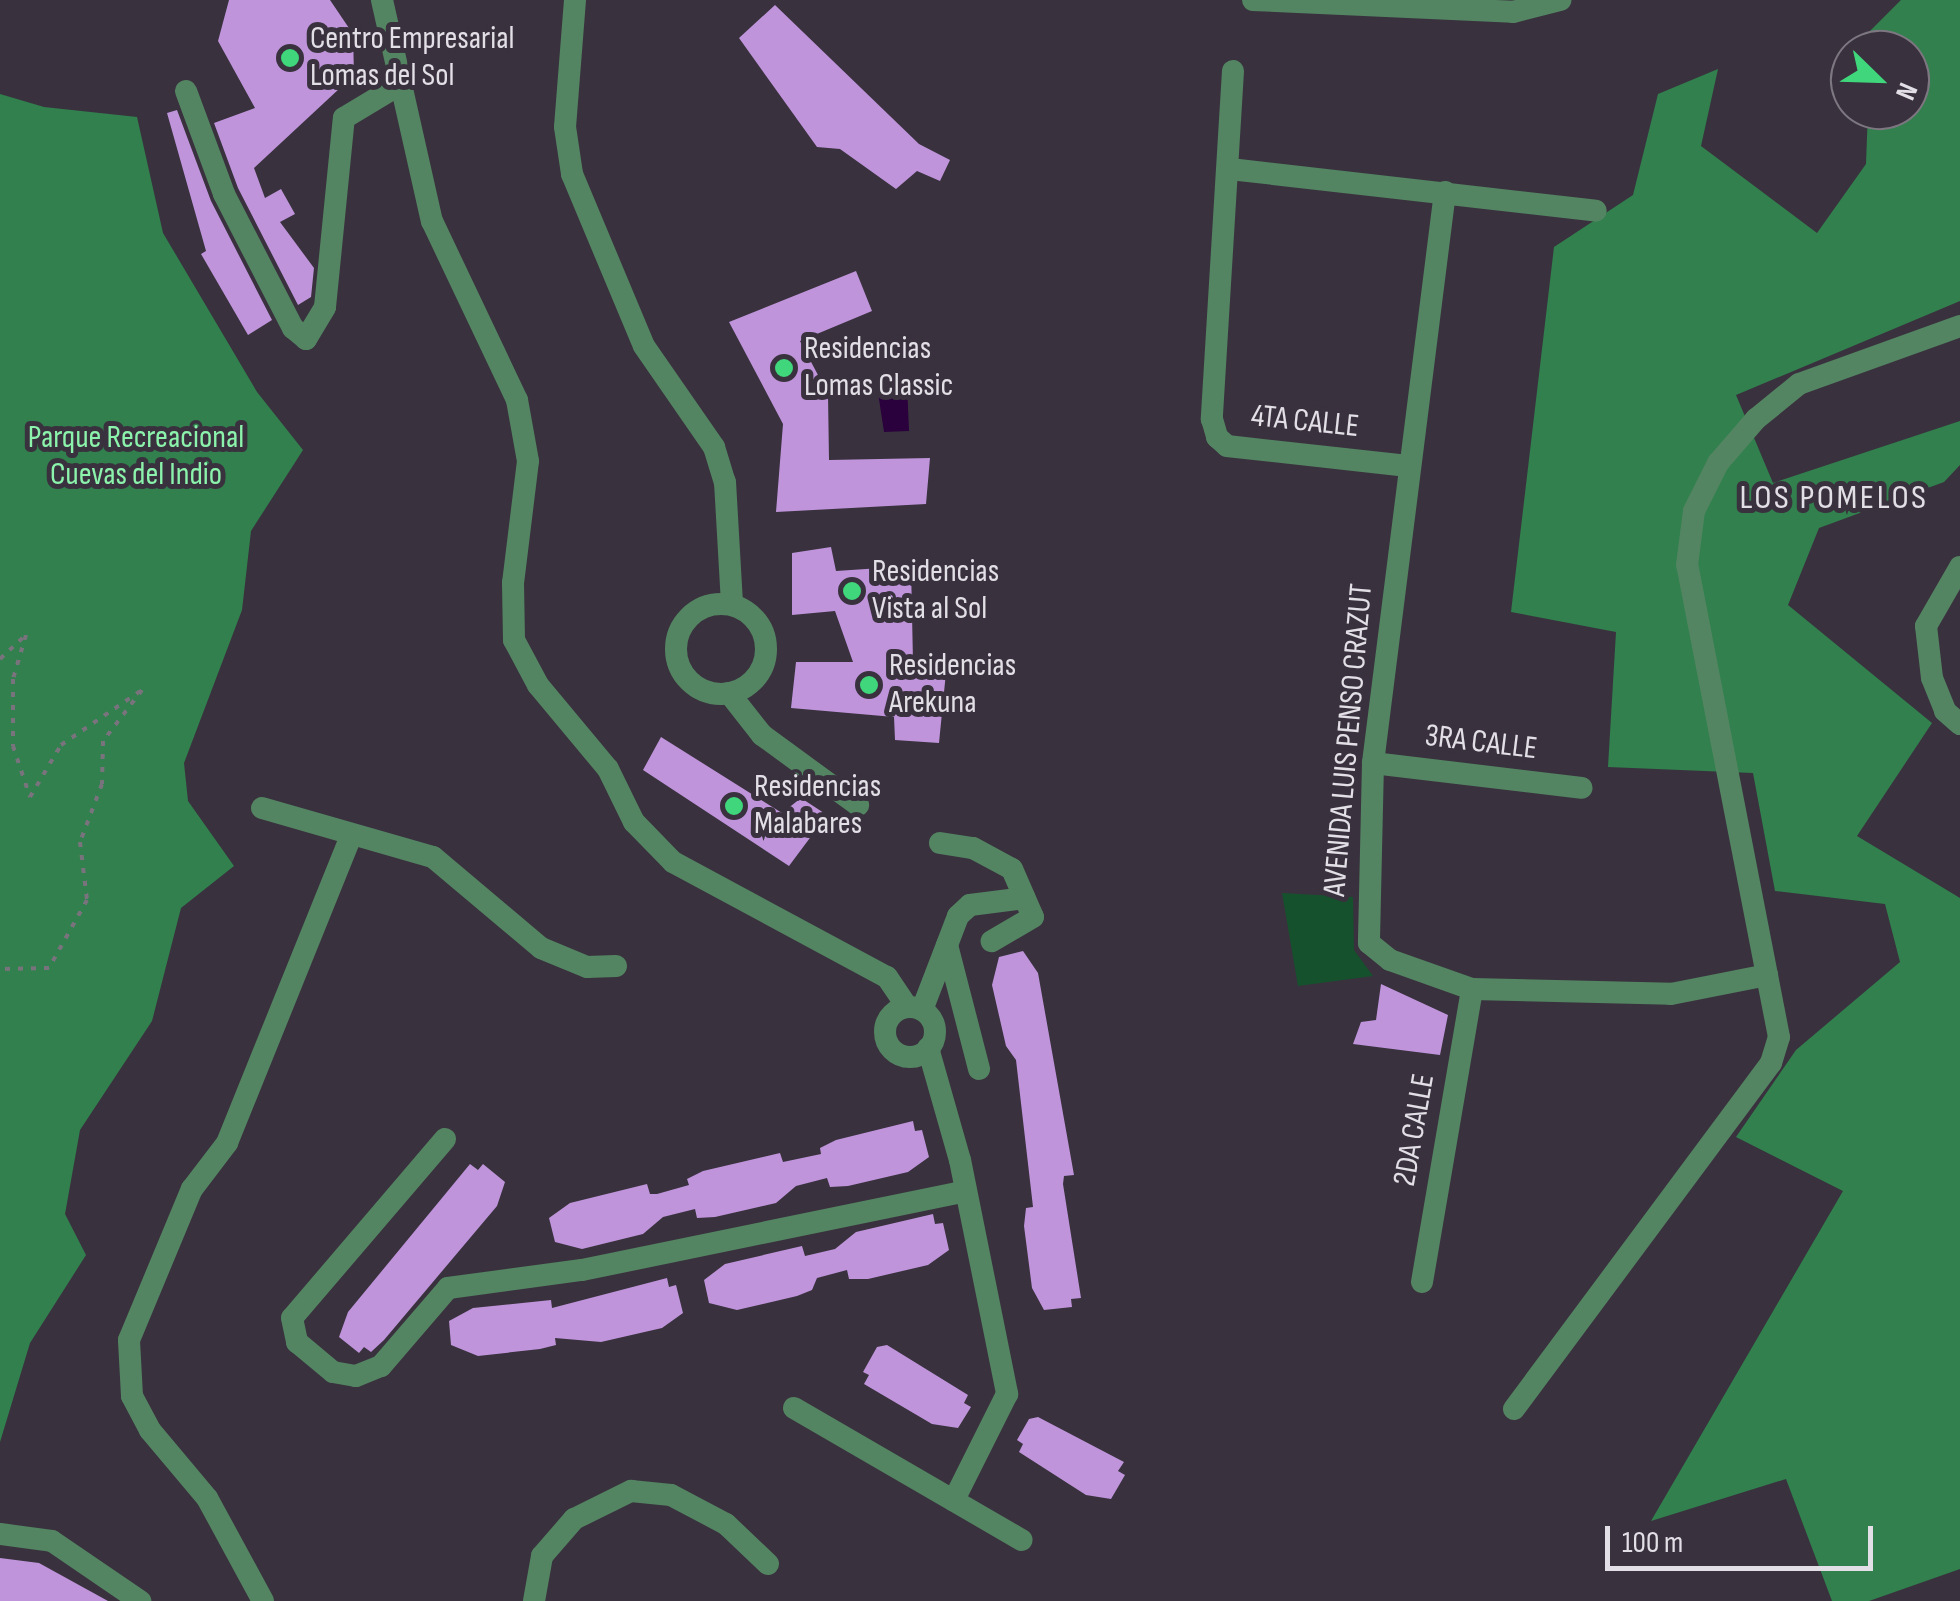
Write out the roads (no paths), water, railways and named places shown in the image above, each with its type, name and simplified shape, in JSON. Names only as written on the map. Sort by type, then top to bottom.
[{"type":"street","points":[[382,0],[432,221],[517,400],[528,462],[513,583],[514,640],[538,685],[608,770],[634,822],[673,862],[887,977],[935,1030],[928,1048],[1007,1394],[954,1500]]},
{"type":"street","points":[[575,0],[565,128],[572,174],[644,346],[714,447],[725,482],[732,605]]},
{"type":"street","points":[[1253,0],[1535,5],[1560,0]]},
{"type":"street","points":[[1233,71],[1230,170],[1596,210]]},
{"type":"street","points":[[186,91],[224,194],[286,315],[306,339],[326,306],[344,118],[399,85]]},
{"type":"street","name":"4TA CALLE","points":[[1230,170],[1212,419],[1227,446],[1408,466]]},
{"type":"street","name":"AVENIDA LUIS PENSO CRAZUT","points":[[1445,192],[1373,763],[1369,943],[1390,960],[1472,989],[1670,994],[1768,976]]},
{"type":"street","points":[[1514,1408],[1771,1063],[1779,1037],[1687,565],[1694,511],[1718,463],[1756,418],[1799,384],[1960,326]]},
{"type":"street","points":[[1960,567],[1926,626],[1932,678],[1945,711],[1960,724]]},
{"type":"street","points":[[732,605],[757,622],[766,650],[755,678],[729,694],[695,688],[676,655],[691,615],[732,605]]},
{"type":"street","points":[[729,694],[762,736],[858,805]]},
{"type":"street","name":"3RA CALLE","points":[[1373,763],[1582,788]]},
{"type":"street","points":[[262,808],[350,838],[433,857],[541,948],[587,966],[616,966]]},
{"type":"street","points":[[263,1601],[207,1498],[150,1430],[132,1396],[130,1340],[192,1189],[228,1144],[350,838]]},
{"type":"street","points":[[940,843],[1001,860],[1025,898],[1033,917],[992,940]]},
{"type":"street","points":[[928,1048],[911,1057],[889,1046],[887,1022],[914,1008],[958,916],[970,906],[1025,898]]},
{"type":"street","points":[[946,945],[979,1069]]},
{"type":"street","name":"2DA CALLE","points":[[1422,1282],[1472,989]]},
{"type":"street","points":[[446,1139],[292,1318],[297,1342],[333,1372],[356,1376],[380,1366],[448,1288],[582,1270],[962,1192]]},
{"type":"street","points":[[794,1408],[1022,1540]]},
{"type":"street","points":[[534,1601],[542,1556],[574,1519],[631,1491],[671,1496],[726,1524],[768,1564]]},
{"type":"street","points":[[0,1534],[52,1541],[140,1601]]},
{"type":"place","name":"Centro Empresarial Lomas del Sol","points":[[290,58]]},
{"type":"place","name":"Residencias Lomas Classic","points":[[784,368]]},
{"type":"place","name":"Residencias Vista al Sol","points":[[852,591]]},
{"type":"place","name":"Residencias Arekuna","points":[[869,685]]},
{"type":"place","name":"Residencias Malabares","points":[[734,806]]},
{"type":"district","name":"LOS POMELOS","points":[[1834,498]]},
{"type":"park label","name":"Parque Recreacional Cuevas del Indio","points":[[136,458]]}]
